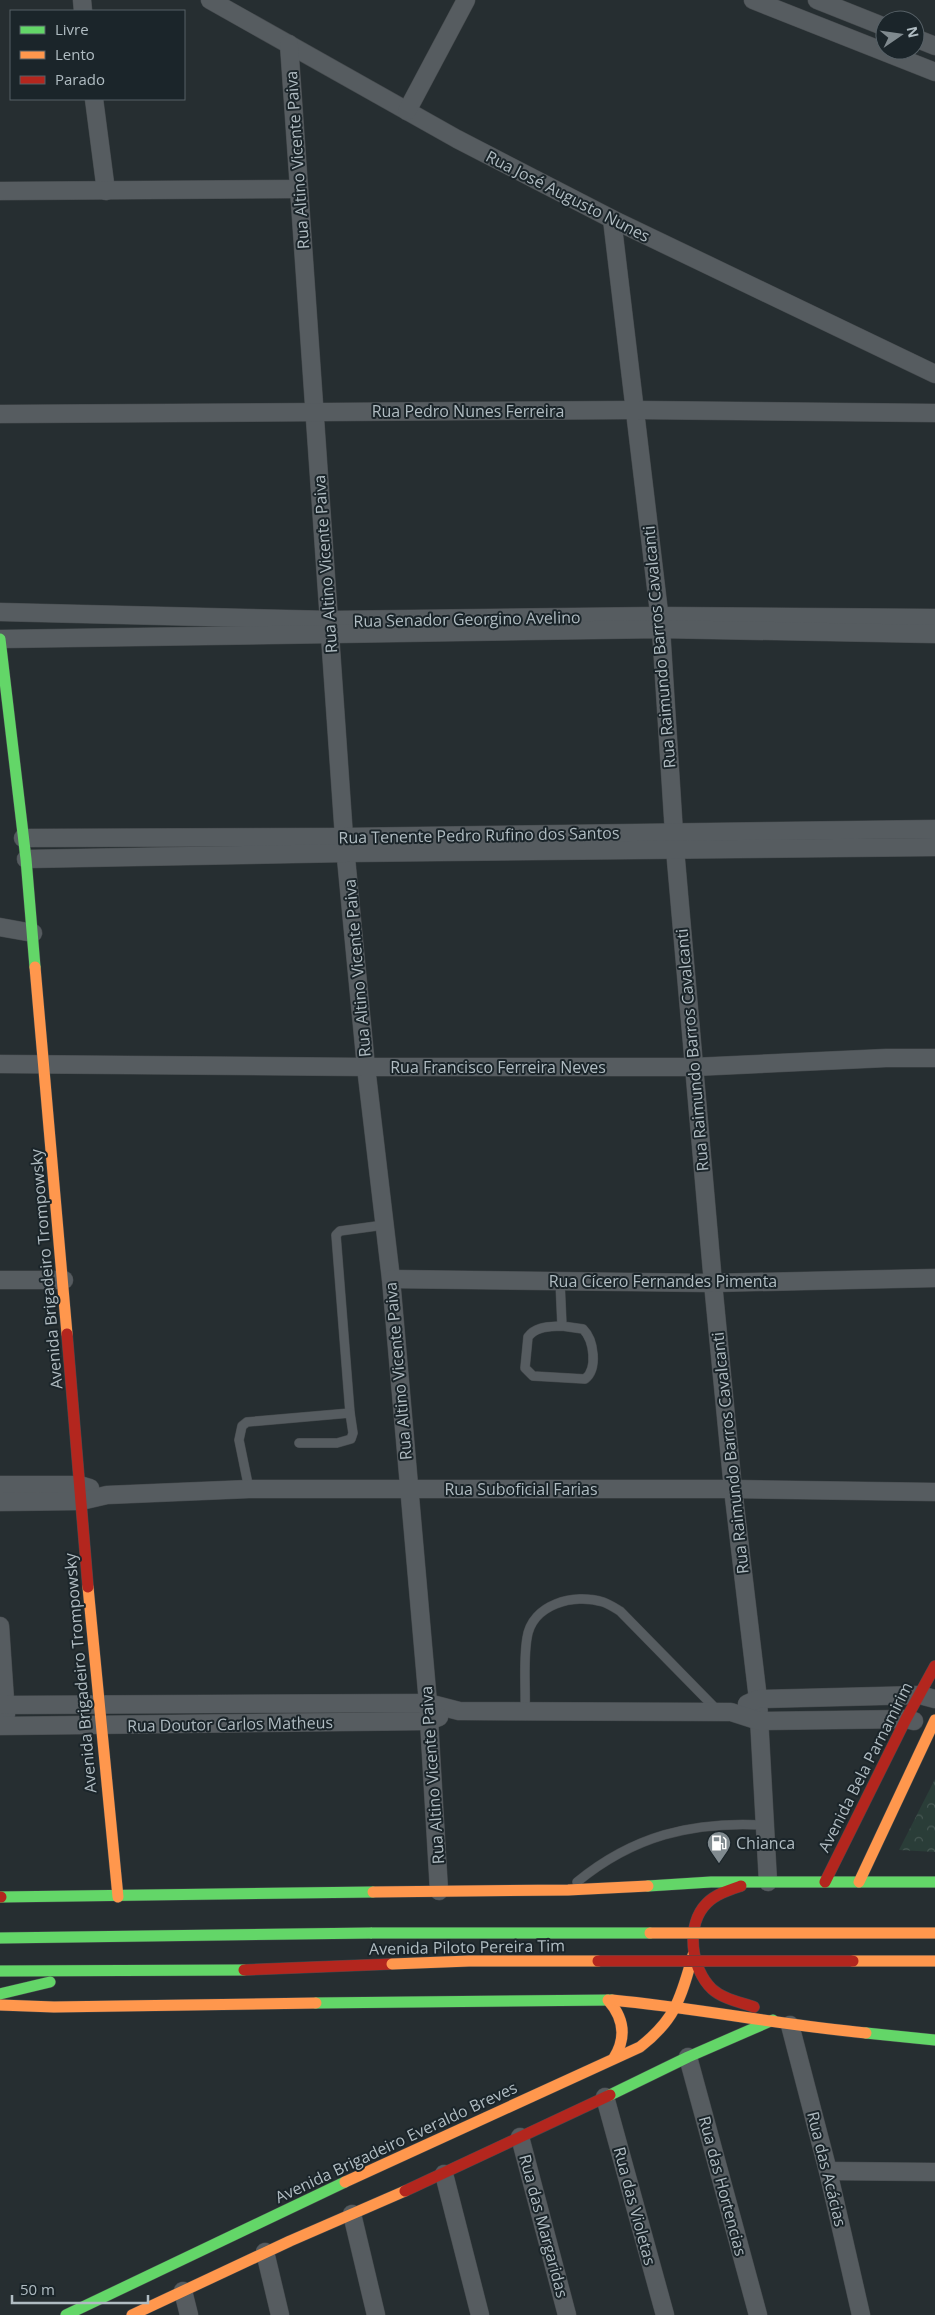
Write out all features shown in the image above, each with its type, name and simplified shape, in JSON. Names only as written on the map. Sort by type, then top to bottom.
[{"type":"main road","name":"Avenida Brigadeiro Trompowsky","points":[[0,639],[33,932],[64,1280],[100,1726],[118,1897]]},
{"type":"main road","name":"Avenida Bela Parnamirim","points":[[825,1882],[906,1719],[927,1697],[935,1666]]},
{"type":"main road","points":[[859,1882],[934,1722]]},
{"type":"main road","points":[[0,1897],[568,1890],[711,1882],[922,1882],[935,1884]]},
{"type":"main road","points":[[749,1882],[717,1895],[702,1908],[695,1923],[694,1955],[711,1988],[723,1996],[754,2007],[782,2022]]},
{"type":"main road","name":"Avenida Piloto Pereira Tim","points":[[0,1938],[372,1933],[935,1934]]},
{"type":"main road","name":"Avenida Brigadeiro Everaldo Breves","points":[[66,2315],[298,2204],[640,2047],[660,2032],[678,2006],[694,1955]]},
{"type":"main road","name":"Avenida Piloto Pereira Tim","points":[[0,1971],[90,1973],[215,1972],[469,1961],[935,1962]]},
{"type":"main road","points":[[0,1994],[90,1973]]},
{"type":"main road","points":[[608,2000],[620,2014],[624,2032],[623,2042],[614,2058]]},
{"type":"main road","points":[[0,2005],[54,2007],[244,2006],[342,2002],[608,2000],[678,2006],[727,2015],[935,2040]]},
{"type":"main road","points":[[132,2315],[265,2252],[444,2174],[688,2057],[782,2022]]},
{"type":"main road","points":[[885,2035],[924,2027]]},
{"type":"street","name":"Rua José Augusto Nunes","points":[[210,0],[407,111],[612,219],[935,374]]},
{"type":"street","points":[[407,111],[466,0]]},
{"type":"street","points":[[753,0],[935,72]]},
{"type":"street","points":[[817,0],[875,23]]},
{"type":"street","name":"Rua Altino Vicente Paiva","points":[[289,44],[345,845],[366,1068],[391,1279],[428,1712],[439,1891]]},
{"type":"street","points":[[94,100],[106,191]]},
{"type":"street","points":[[0,191],[299,189]]},
{"type":"street","name":"Rua Raimundo Barros Cavalcanti","points":[[612,219],[660,622],[674,841],[712,1283],[733,1489],[758,1699],[768,1882]]},
{"type":"street","name":"Rua Pedro Nunes Ferreira","points":[[0,414],[635,410],[935,413]]},
{"type":"street","name":"Rua Senador Georgino Avelino","points":[[0,612],[330,627]]},
{"type":"street","name":"Rua Senador Georgino Avelino","points":[[0,639],[330,627],[935,618]]},
{"type":"street","name":"Rua Senador Georgino Avelino","points":[[660,622],[935,634]]},
{"type":"street","name":"Rua Tenente Pedro Rufino dos Santos","points":[[674,841],[935,829]]},
{"type":"street","name":"Rua Tenente Pedro Rufino dos Santos","points":[[23,838],[345,845],[674,841],[935,846]]},
{"type":"street","name":"Rua Tenente Pedro Rufino dos Santos","points":[[26,860],[345,845]]},
{"type":"street","points":[[0,928],[33,932]]},
{"type":"street","name":"Rua Francisco Ferreira Neves","points":[[0,1064],[366,1068],[694,1067],[886,1058],[935,1058]]},
{"type":"street","name":"Rua Cícero Fernandes Pimenta","points":[[391,1279],[712,1283],[935,1278]]},
{"type":"street","points":[[0,1280],[64,1280]]},
{"type":"street","name":"Rua Suboficial Farias","points":[[0,1485],[107,1494],[249,1490],[408,1489],[733,1489],[935,1492]]},
{"type":"street","name":"Rua Suboficial Farias","points":[[0,1502],[81,1493]]},
{"type":"street","points":[[0,1626],[4,1726]]},
{"type":"street","name":"Rua Doutor Carlos Matheus","points":[[726,1712],[758,1699],[927,1697]]},
{"type":"street","name":"Rua Doutor Carlos Matheus","points":[[3,1705],[99,1705],[428,1712]]},
{"type":"street","name":"Rua Doutor Carlos Matheus","points":[[4,1726],[100,1726],[459,1711],[726,1712],[759,1721],[906,1719],[934,1722]]},
{"type":"street","name":"Rua das Acácias","points":[[782,2022],[828,2171],[861,2315]]},
{"type":"street","name":"Rua das Hortencias","points":[[688,2057],[758,2315]]},
{"type":"street","name":"Rua das Violetas","points":[[604,2097],[665,2315]]},
{"type":"street","name":"Rua das Margaridas","points":[[520,2136],[567,2315]]},
{"type":"street","points":[[828,2171],[935,2172]]},
{"type":"street","points":[[444,2174],[480,2315]]},
{"type":"street","points":[[352,2214],[376,2315]]},
{"type":"street","points":[[265,2252],[280,2315]]},
{"type":"street","points":[[183,2291],[189,2315]]},
{"type":"lane","points":[[299,1443],[337,1443],[351,1439],[353,1433],[336,1235],[340,1231],[384,1225]]},
{"type":"lane","points":[[560,1281],[562,1326]]},
{"type":"lane","points":[[562,1326],[584,1329],[590,1338],[592,1343],[591,1372],[585,1379],[533,1376],[525,1368],[528,1337],[531,1333],[542,1327],[562,1326]]},
{"type":"lane","points":[[249,1490],[239,1440],[242,1426],[247,1422],[350,1413]]},
{"type":"lane","points":[[525,1711],[526,1638],[531,1624],[541,1612],[554,1604],[569,1600],[586,1599],[604,1602],[620,1611],[726,1712]]},
{"type":"lane","points":[[568,1890],[591,1870],[617,1854],[644,1841],[674,1831],[704,1825],[734,1823],[764,1825]]},
{"type":"green space","points":[[935,1779],[935,1852],[899,1850]]},
{"type":"traffic: fast","points":[[0,639],[26,859],[35,967]]},
{"type":"traffic: fast","points":[[648,1886],[711,1882],[935,1882]]},
{"type":"traffic: fast","points":[[0,1897],[373,1892]]},
{"type":"traffic: fast","points":[[0,1938],[372,1933]]},
{"type":"traffic: fast","points":[[372,1933],[650,1933]]},
{"type":"traffic: fast","points":[[0,1971],[244,1970]]},
{"type":"traffic: fast","points":[[0,1994],[50,1982]]},
{"type":"traffic: fast","points":[[316,2003],[612,2000]]},
{"type":"traffic: fast","points":[[610,2095],[688,2057],[773,2020]]},
{"type":"traffic: fast","points":[[866,2033],[935,2040]]},
{"type":"traffic: fast","points":[[66,2315],[345,2182]]},
{"type":"traffic: slow","points":[[35,967],[67,1334]]},
{"type":"traffic: slow","points":[[88,1587],[118,1897]]},
{"type":"traffic: slow","points":[[859,1882],[935,1720]]},
{"type":"traffic: slow","points":[[373,1892],[568,1890],[648,1886]]},
{"type":"traffic: slow","points":[[650,1933],[935,1933]]},
{"type":"traffic: slow","points":[[345,2182],[640,2047],[662,2027],[669,2017],[685,1983],[693,1955]]},
{"type":"traffic: slow","points":[[392,1964],[469,1961],[598,1961]]},
{"type":"traffic: slow","points":[[853,1961],[935,1961]]},
{"type":"traffic: slow","points":[[608,2000],[618,2014],[622,2028],[621,2043],[614,2058]]},
{"type":"traffic: slow","points":[[612,2000],[866,2033]]},
{"type":"traffic: slow","points":[[0,2005],[54,2007],[316,2003]]},
{"type":"traffic: slow","points":[[132,2315],[290,2241],[405,2191]]},
{"type":"traffic: jam","points":[[67,1334],[88,1587]]},
{"type":"traffic: jam","points":[[825,1882],[906,1719],[935,1666]]},
{"type":"traffic: jam","points":[[741,1886],[727,1891],[707,1903],[700,1912],[696,1923],[693,1947],[699,1970],[712,1989],[726,1998],[754,2007]]},
{"type":"traffic: jam","points":[[598,1961],[853,1961]]},
{"type":"traffic: jam","points":[[244,1970],[392,1964]]},
{"type":"traffic: jam","points":[[405,2191],[610,2095]]},
{"type":"place","name":"Chianca","points":[[719,1864]]}]
